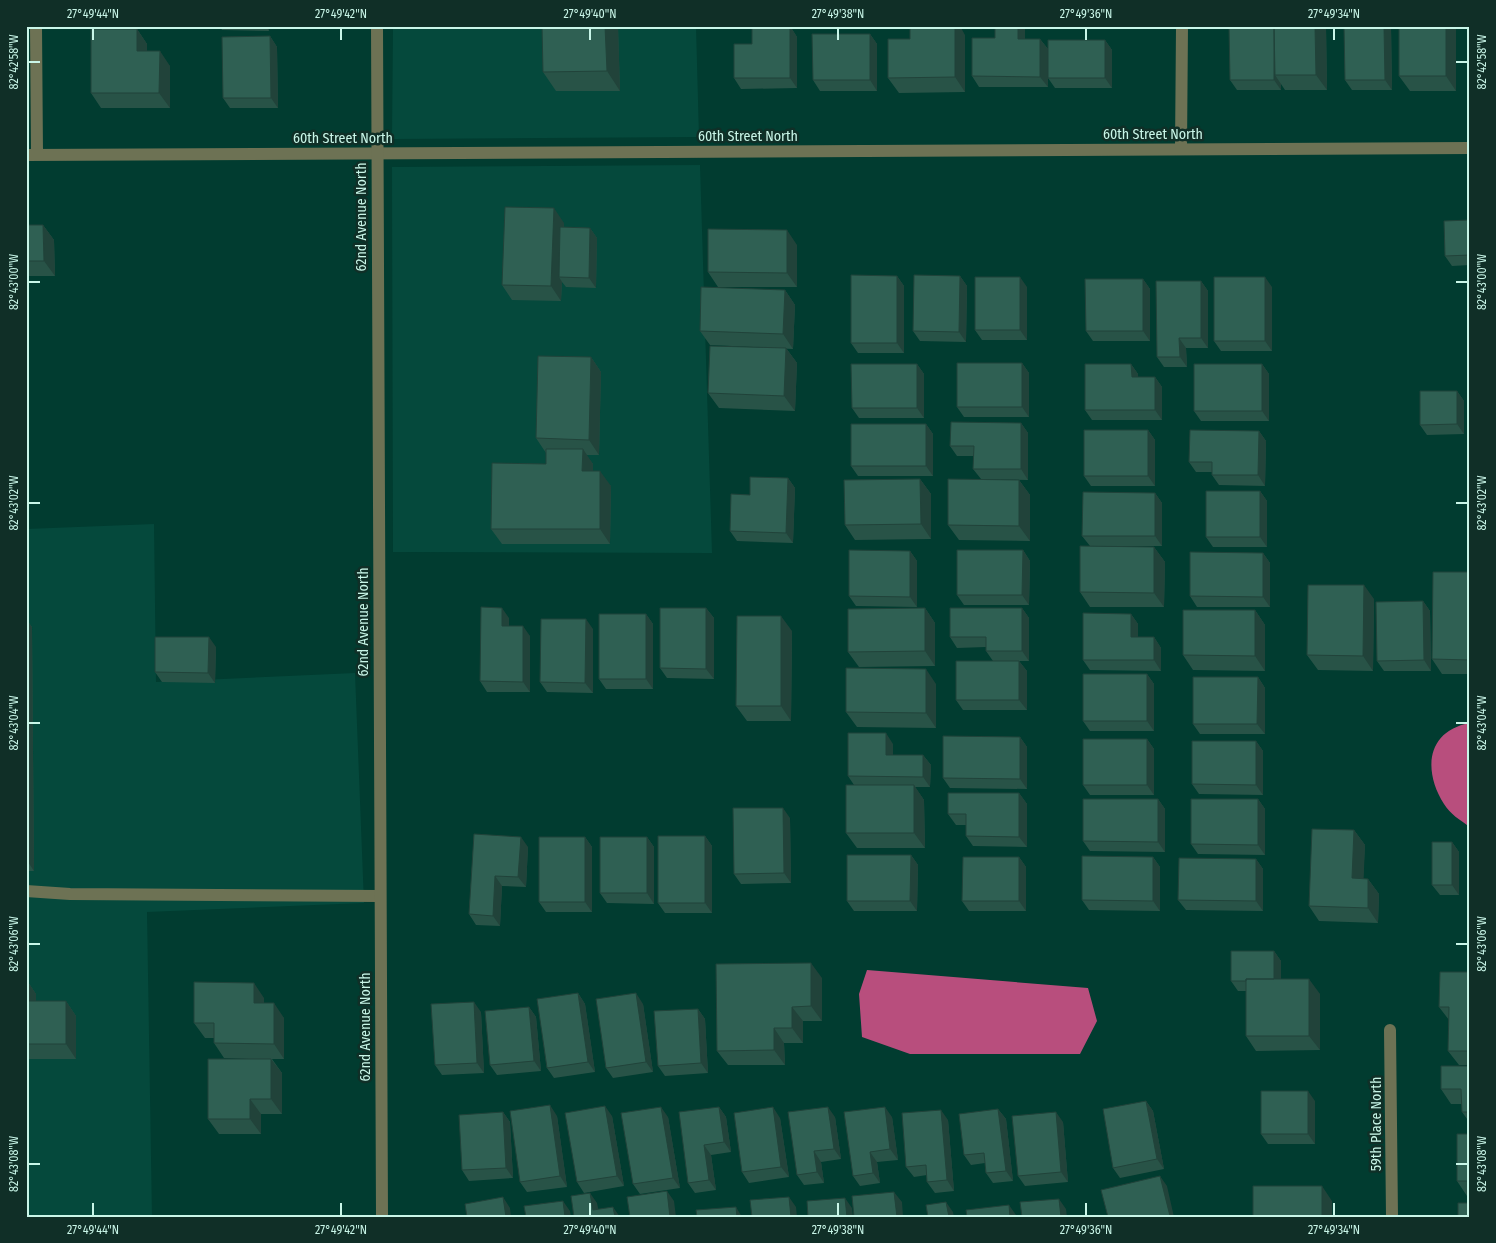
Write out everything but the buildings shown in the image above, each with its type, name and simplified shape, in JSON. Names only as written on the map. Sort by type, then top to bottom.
[{"type":"street","points":[[31,155],[36,26]]},
{"type":"street","name":"62nd Avenue North","points":[[377,26],[376,153],[382,1217]]},
{"type":"street","points":[[1181,149],[1182,26]]},
{"type":"street","name":"60th Street North","points":[[31,155],[1470,148]]},
{"type":"street","points":[[26,891],[70,894],[380,896]]},
{"type":"street","name":"59th Place North","points":[[1390,1030],[1392,1217]]},
{"type":"shaded area","points":[[393,26],[696,26],[699,137],[392,139]]},
{"type":"shaded area","points":[[700,165],[712,553],[393,552],[392,167]]},
{"type":"shaded area","points":[[154,524],[156,682],[355,673],[364,903],[147,912],[152,1217],[26,1217],[26,529]]},
{"type":"shaded area","points":[[1470,723],[1470,827],[1446,808],[1437,791],[1431,766],[1437,743],[1444,734],[1455,727]]},
{"type":"shaded area","points":[[867,970],[1088,988],[1097,1021],[1080,1054],[910,1054],[862,1037],[859,994]]}]
